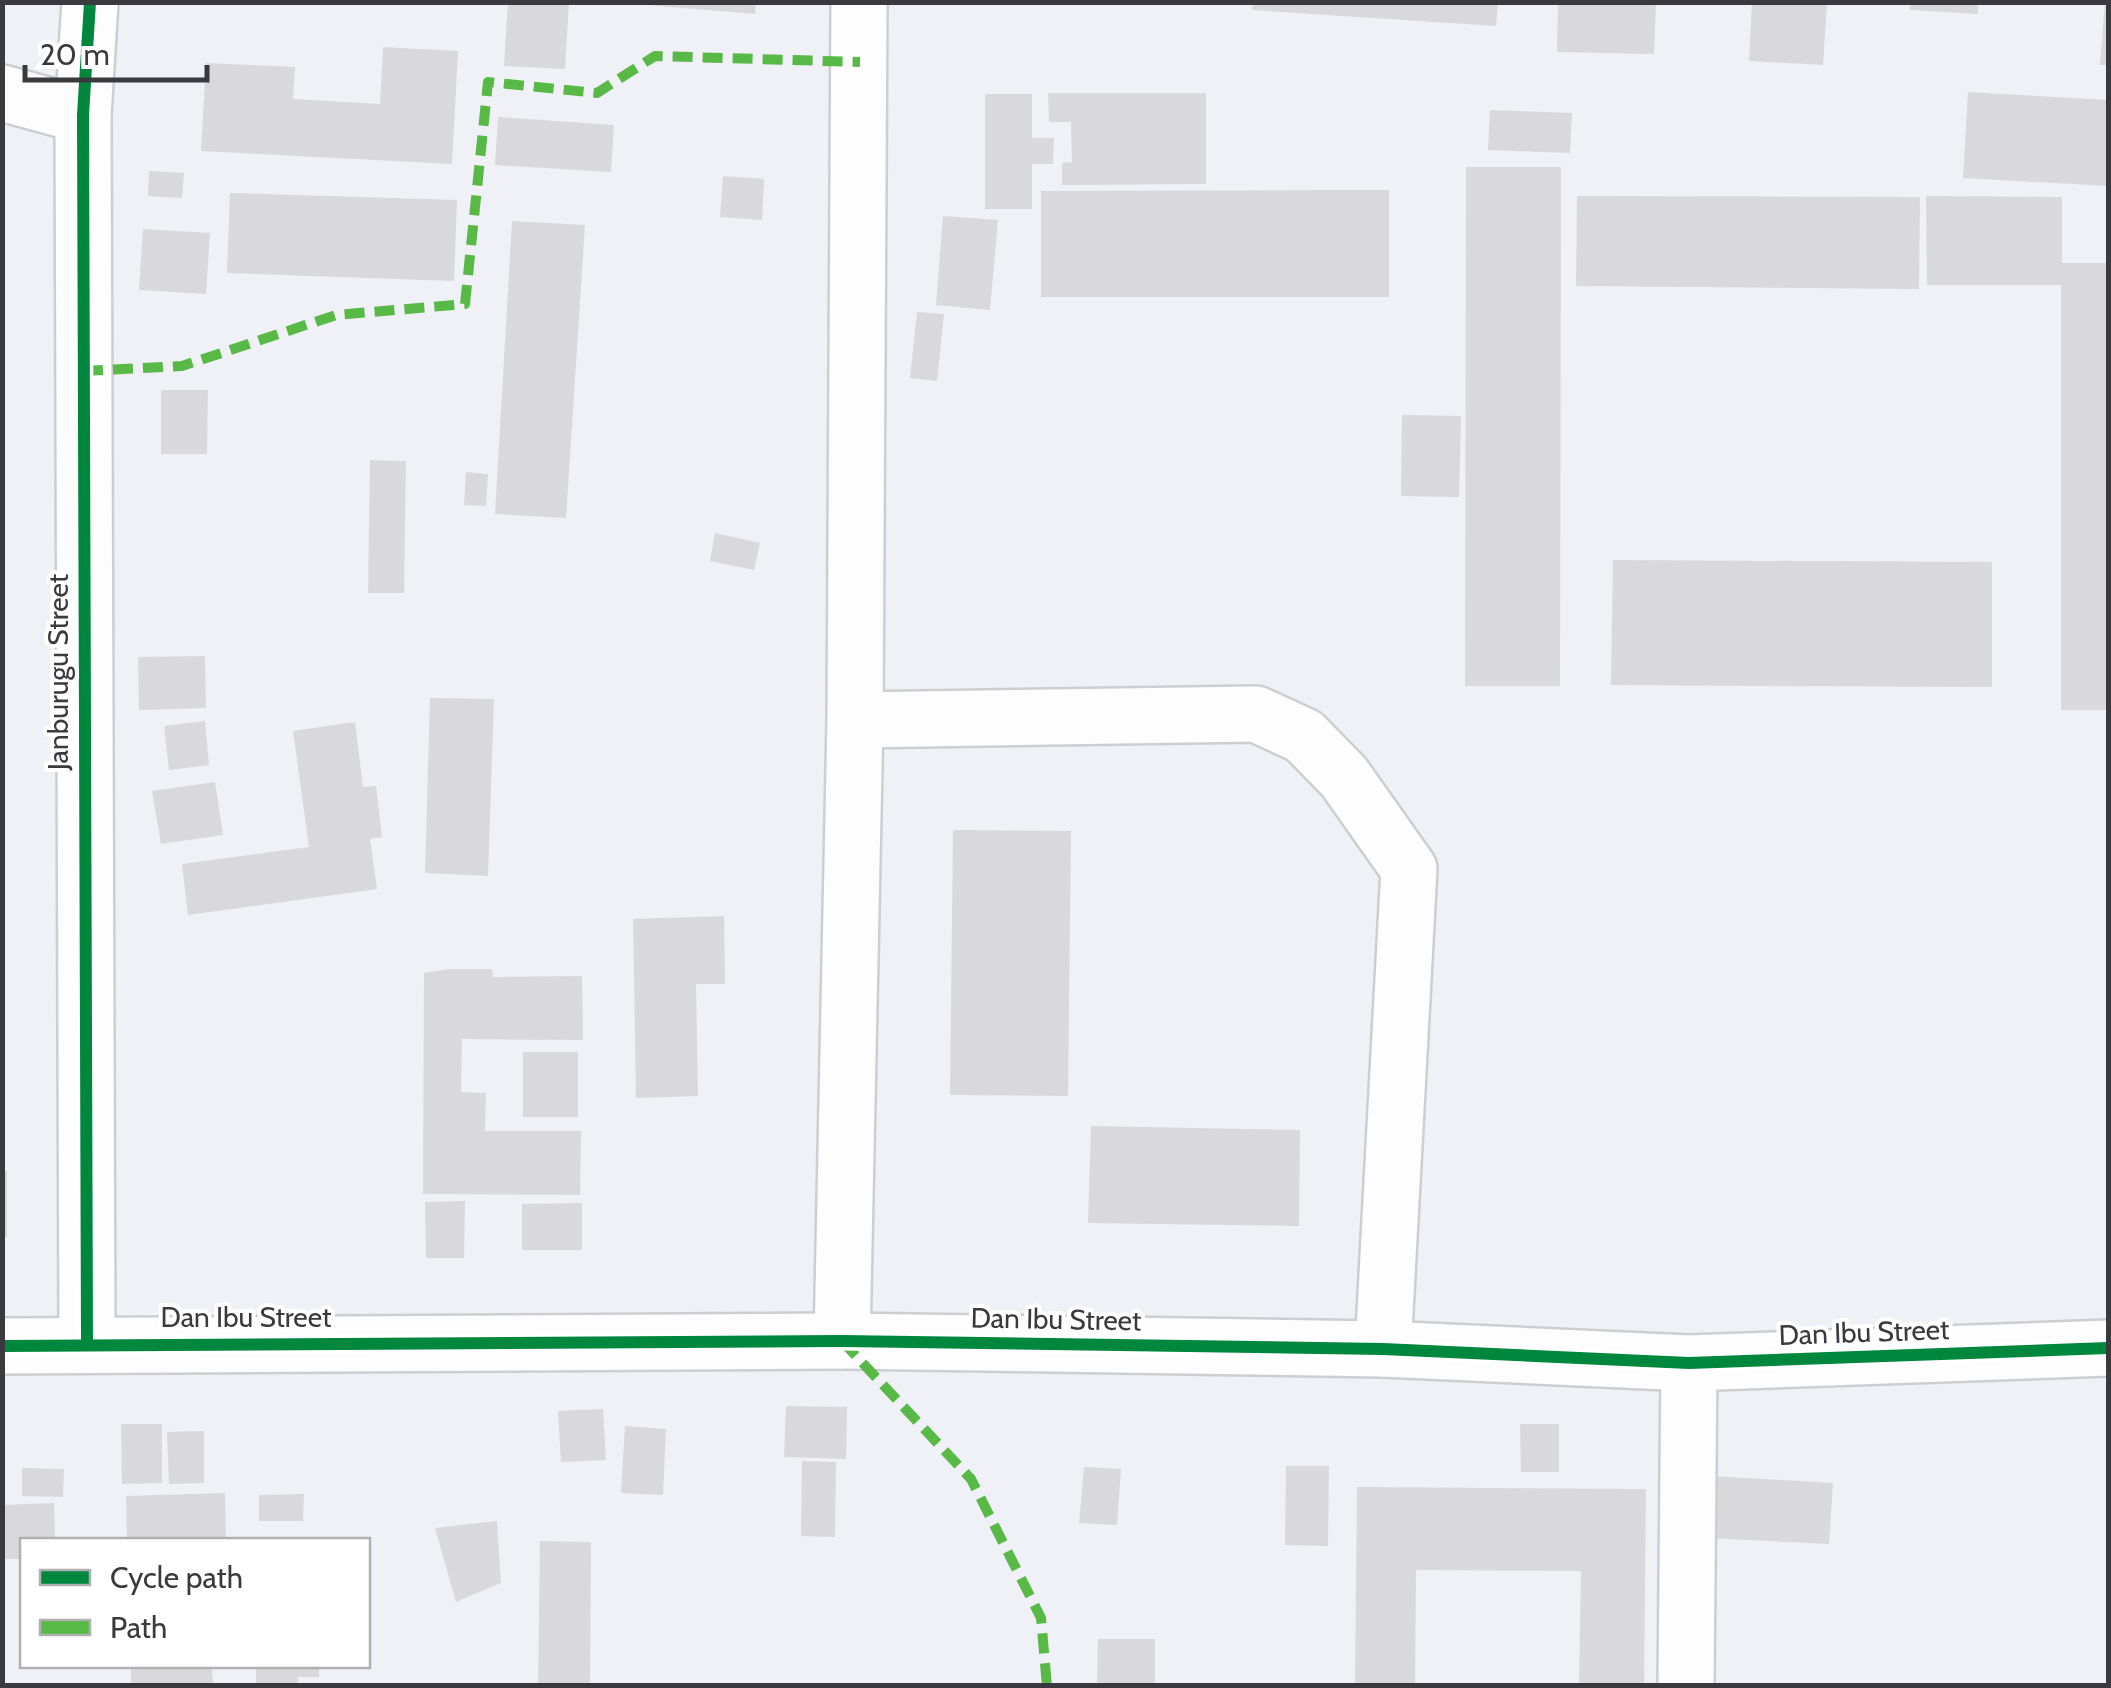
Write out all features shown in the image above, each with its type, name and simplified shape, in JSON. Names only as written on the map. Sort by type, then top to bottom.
[{"type":"street","name":"Janburugu Street","points":[[87,1342],[83,115],[90,2]]},
{"type":"street","points":[[842,1341],[855,720],[859,2]]},
{"type":"street","points":[[2,93],[83,115]]},
{"type":"street","points":[[855,720],[1256,714],[1304,736],[1344,777],[1409,869],[1384,1349]]},
{"type":"street","name":"Dan Ibu Street","points":[[2,1346],[87,1342],[842,1341],[1384,1349],[1690,1362],[2108,1348]]},
{"type":"street","points":[[1686,1686],[1690,1362]]},
{"type":"building","points":[[508,2],[569,2],[565,69],[504,66]]},
{"type":"building","points":[[611,2],[756,2],[755,14]]},
{"type":"building","points":[[1253,2],[1498,2],[1496,26],[1252,10]]},
{"type":"building","points":[[1558,2],[1656,2],[1654,54],[1557,52]]},
{"type":"building","points":[[1752,2],[1827,2],[1823,65],[1749,61]]},
{"type":"building","points":[[1910,2],[1978,2],[1978,14],[1910,10]]},
{"type":"building","points":[[2105,2],[2108,65],[2100,65]]},
{"type":"building","points":[[383,47],[458,51],[452,164],[201,151],[206,63],[295,67],[293,99],[380,104]]},
{"type":"building","points":[[1968,92],[2108,100],[2108,186],[1963,178]]},
{"type":"building","points":[[1048,93],[1206,93],[1206,184],[1062,185],[1062,163],[1072,162],[1071,122],[1049,122]]},
{"type":"building","points":[[985,94],[1032,94],[1032,138],[1054,138],[1053,164],[1032,164],[1032,209],[985,209]]},
{"type":"building","points":[[1490,110],[1572,113],[1570,153],[1488,150]]},
{"type":"building","points":[[498,117],[614,125],[611,172],[495,165]]},
{"type":"building","points":[[1466,167],[1561,167],[1560,686],[1465,686]]},
{"type":"building","points":[[149,171],[184,173],[182,198],[148,196]]},
{"type":"building","points":[[723,176],[764,179],[762,220],[720,217]]},
{"type":"building","points":[[1389,190],[1389,297],[1041,297],[1041,191]]},
{"type":"building","points":[[230,193],[457,200],[454,281],[227,273]]},
{"type":"building","points":[[1577,196],[1920,197],[1919,289],[1576,286]]},
{"type":"building","points":[[1926,196],[2062,197],[2062,263],[2108,263],[2108,710],[2061,710],[2061,285],[1927,285]]},
{"type":"building","points":[[943,216],[998,220],[990,310],[936,305]]},
{"type":"building","points":[[512,221],[585,225],[566,518],[495,514]]},
{"type":"building","points":[[143,229],[210,233],[206,294],[139,290]]},
{"type":"building","points":[[917,312],[944,314],[937,381],[910,378]]},
{"type":"building","points":[[161,390],[208,390],[207,454],[161,454]]},
{"type":"building","points":[[1402,415],[1461,416],[1459,497],[1401,496]]},
{"type":"building","points":[[370,460],[406,461],[404,593],[368,593]]},
{"type":"building","points":[[466,472],[488,474],[486,506],[464,505]]},
{"type":"building","points":[[715,533],[760,543],[754,570],[710,561]]},
{"type":"building","points":[[1613,560],[1992,562],[1992,687],[1611,685]]},
{"type":"building","points":[[205,656],[206,708],[139,710],[138,657]]},
{"type":"building","points":[[430,698],[494,699],[488,876],[425,873]]},
{"type":"building","points":[[205,721],[209,765],[169,770],[164,726]]},
{"type":"building","points":[[355,722],[363,787],[376,786],[382,837],[370,839],[377,889],[188,915],[182,864],[309,847],[293,731]]},
{"type":"building","points":[[215,782],[223,835],[161,844],[152,791]]},
{"type":"building","points":[[953,830],[1071,831],[1068,1096],[950,1095]]},
{"type":"building","points":[[724,916],[725,984],[696,984],[698,1096],[636,1098],[633,919]]},
{"type":"building","points":[[492,969],[493,977],[582,976],[583,1040],[462,1039],[461,1092],[486,1093],[485,1131],[581,1131],[580,1195],[423,1194],[424,973]]},
{"type":"building","points":[[523,1052],[578,1052],[578,1117],[523,1117]]},
{"type":"building","points":[[1091,1126],[1300,1130],[1299,1226],[1088,1223]]},
{"type":"building","points":[[2,1171],[7,1171],[7,1237],[2,1237]]},
{"type":"building","points":[[465,1201],[464,1258],[426,1258],[425,1202]]},
{"type":"building","points":[[582,1203],[582,1250],[522,1250],[522,1204]]},
{"type":"building","points":[[786,1406],[847,1407],[846,1459],[784,1457]]},
{"type":"building","points":[[603,1409],[606,1460],[561,1462],[558,1411]]},
{"type":"building","points":[[121,1424],[162,1424],[162,1483],[122,1484]]},
{"type":"building","points":[[1520,1424],[1559,1424],[1559,1472],[1521,1472]]},
{"type":"building","points":[[625,1426],[666,1429],[663,1495],[621,1493]]},
{"type":"building","points":[[204,1431],[204,1483],[169,1484],[167,1432]]},
{"type":"building","points":[[802,1461],[836,1462],[835,1537],[801,1536]]},
{"type":"building","points":[[1286,1466],[1329,1466],[1328,1546],[1285,1545]]},
{"type":"building","points":[[1084,1467],[1121,1469],[1117,1525],[1079,1523]]},
{"type":"building","points":[[22,1468],[64,1469],[63,1497],[22,1496]]},
{"type":"building","points":[[1710,1476],[1833,1483],[1829,1544],[1706,1538]]},
{"type":"building","points":[[1357,1487],[1646,1489],[1644,1686],[1579,1686],[1581,1571],[1416,1570],[1415,1686],[1355,1686]]},
{"type":"building","points":[[225,1493],[226,1538],[127,1538],[126,1496]]},
{"type":"building","points":[[304,1494],[303,1521],[259,1521],[259,1495]]},
{"type":"building","points":[[54,1503],[55,1538],[20,1538],[20,1559],[2,1559],[2,1505]]},
{"type":"building","points":[[497,1521],[501,1583],[456,1602],[435,1528]]},
{"type":"building","points":[[540,1541],[591,1542],[590,1686],[538,1686]]},
{"type":"building","points":[[1098,1639],[1155,1639],[1155,1686],[1097,1686]]},
{"type":"building","points":[[131,1668],[212,1668],[213,1686],[131,1686]]},
{"type":"building","points":[[256,1668],[319,1668],[319,1677],[298,1677],[298,1686],[256,1686]]},
{"type":"marked path","points":[[83,371],[182,366],[336,315],[465,304],[488,82],[597,93],[655,56],[860,62]]},
{"type":"marked path","points":[[842,1341],[971,1479],[1041,1618],[1047,1686]]},
{"type":"cycle path","points":[[87,1342],[83,115],[90,2]]},
{"type":"cycle path","points":[[2,1346],[842,1341],[1383,1349],[1689,1363],[2108,1348]]}]
